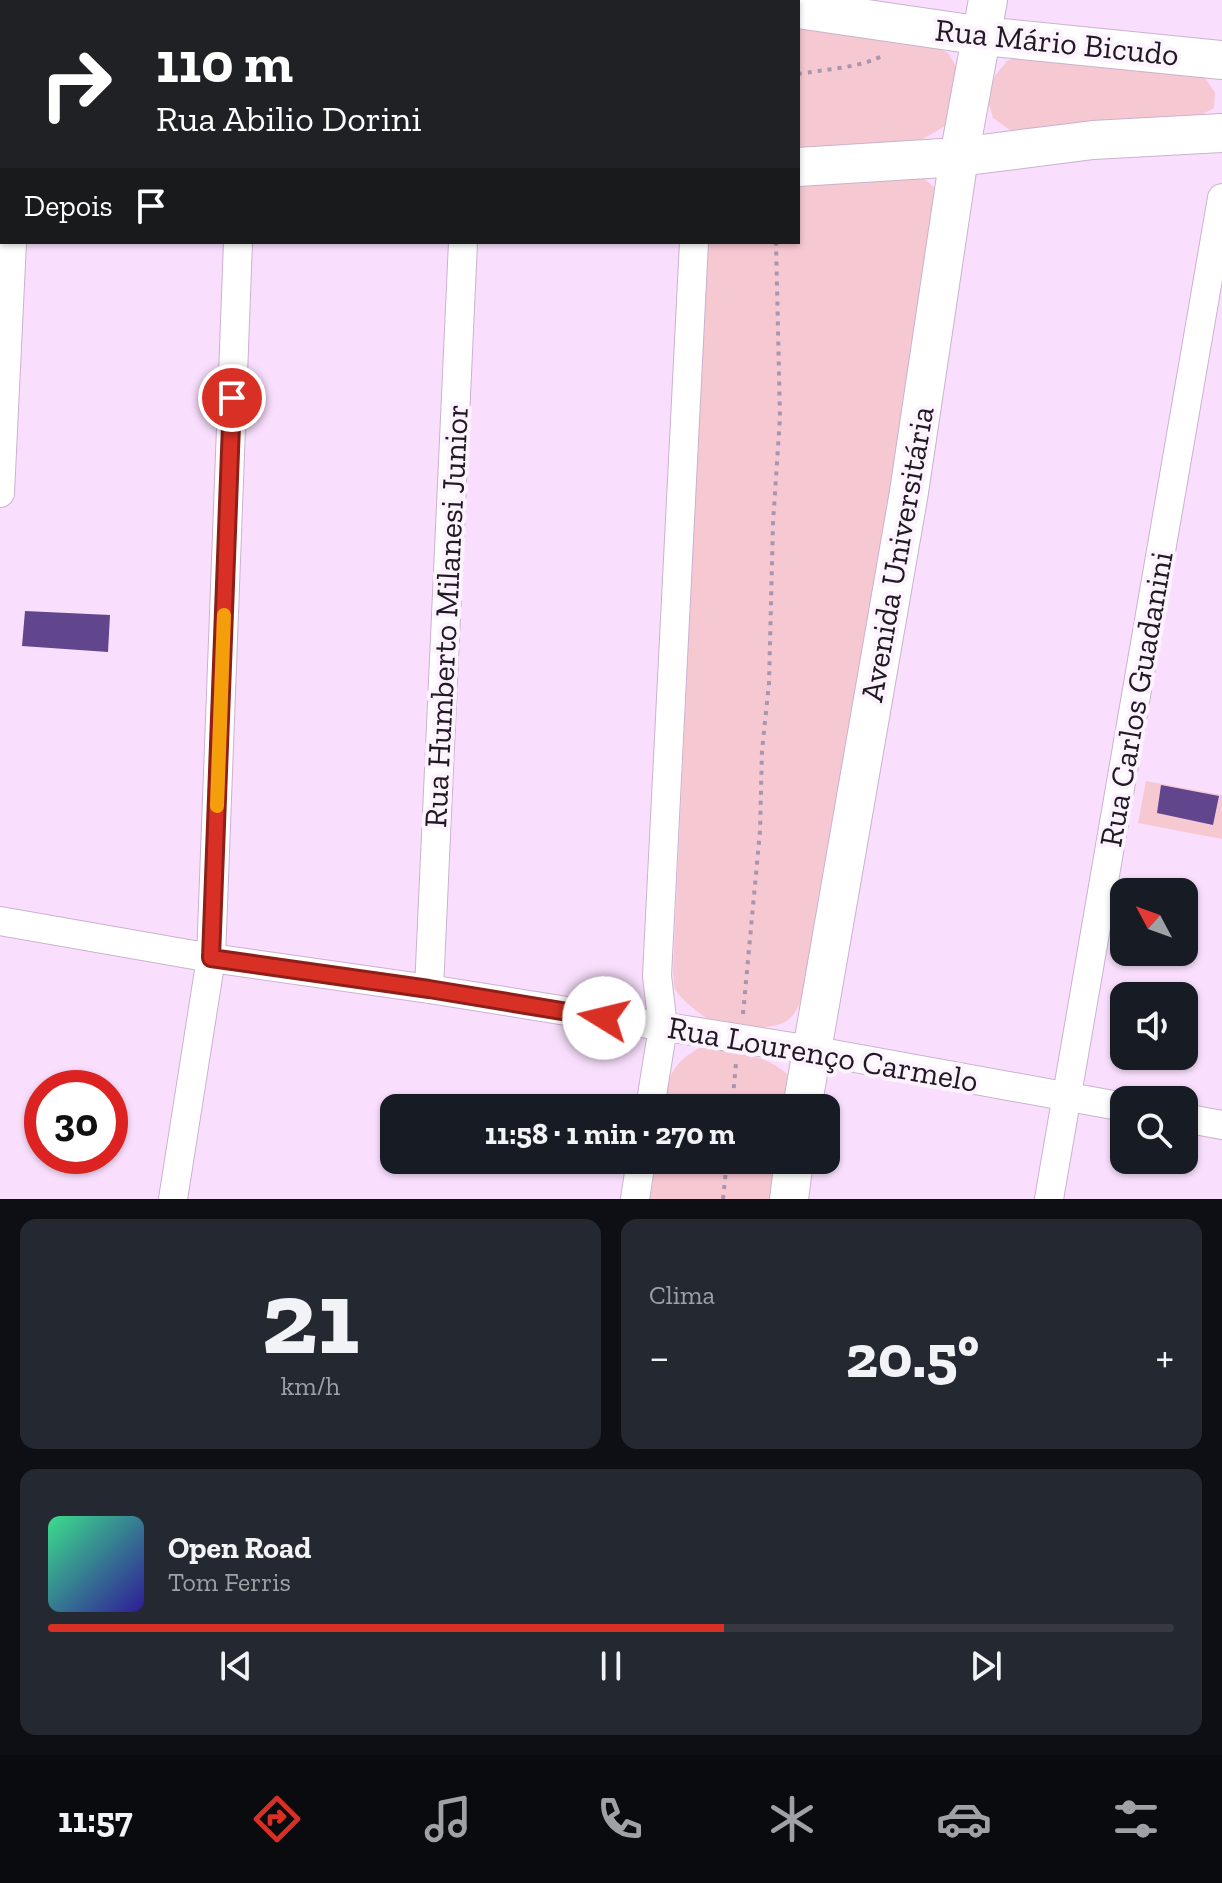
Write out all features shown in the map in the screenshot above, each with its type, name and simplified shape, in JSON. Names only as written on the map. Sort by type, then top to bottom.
[{"type":"street","name":"Rua Mário Bicudo","points":[[816,7],[986,18],[1222,60]]},
{"type":"street","name":"Avenida Universitária","points":[[804,1094],[909,492],[959,157],[986,18]]},
{"type":"street","points":[[800,167],[959,157],[1093,140],[1222,133]]},
{"type":"street","name":"Rua Carlos Guadanini","points":[[1049,1199],[1222,198]]},
{"type":"street","points":[[0,493],[12,244]]},
{"type":"street","points":[[173,1199],[211,958],[238,244]]},
{"type":"street","name":"Rua Humberto Milanesi Junior","points":[[429,989],[463,244]]},
{"type":"street","points":[[652,1094],[663,1027],[657,976],[694,244]]},
{"type":"street","name":"Rua Lourenço Carmelo","points":[[0,921],[211,958],[811,1050],[1110,1104]]},
{"type":"street","points":[[1198,1121],[1222,1125]]},
{"type":"street","points":[[635,1199],[639,1174]]},
{"type":"street","points":[[789,1199],[792,1174]]},
{"type":"path","points":[[734,1094],[746,994],[769,683],[773,523],[780,417],[776,244]]},
{"type":"path","points":[[723,1199],[726,1174]]},
{"type":"shaded area","points":[[800,23],[923,41],[948,53],[961,74],[945,126],[923,139],[896,145],[800,151]]},
{"type":"shaded area","points":[[1022,54],[1188,70],[1206,79],[1215,93],[1214,108],[1199,116],[1013,132],[993,118],[987,97],[995,76],[1007,61]]},
{"type":"shaded area","points":[[920,175],[936,189],[939,211],[806,981],[800,1002],[788,1020],[772,1026],[741,1027],[714,1022],[693,1008],[674,987],[673,971],[707,244],[800,244],[800,179]]},
{"type":"shaded area","points":[[1146,781],[1222,795],[1222,839],[1138,823]]},
{"type":"shaded area","points":[[701,1047],[747,1054],[787,1074],[786,1094],[666,1094],[673,1072],[684,1058]]},
{"type":"shaded area","points":[[654,1174],[778,1174],[775,1199],[650,1199]]},
{"type":"building","points":[[25,611],[110,615],[108,652],[22,646]]},
{"type":"building","points":[[1161,785],[1219,796],[1213,825],[1157,813]]},
{"type":"slow traffic","points":[[217,806],[224,615]]},
{"type":"route","points":[[232,398],[211,958],[604,1018]]}]
